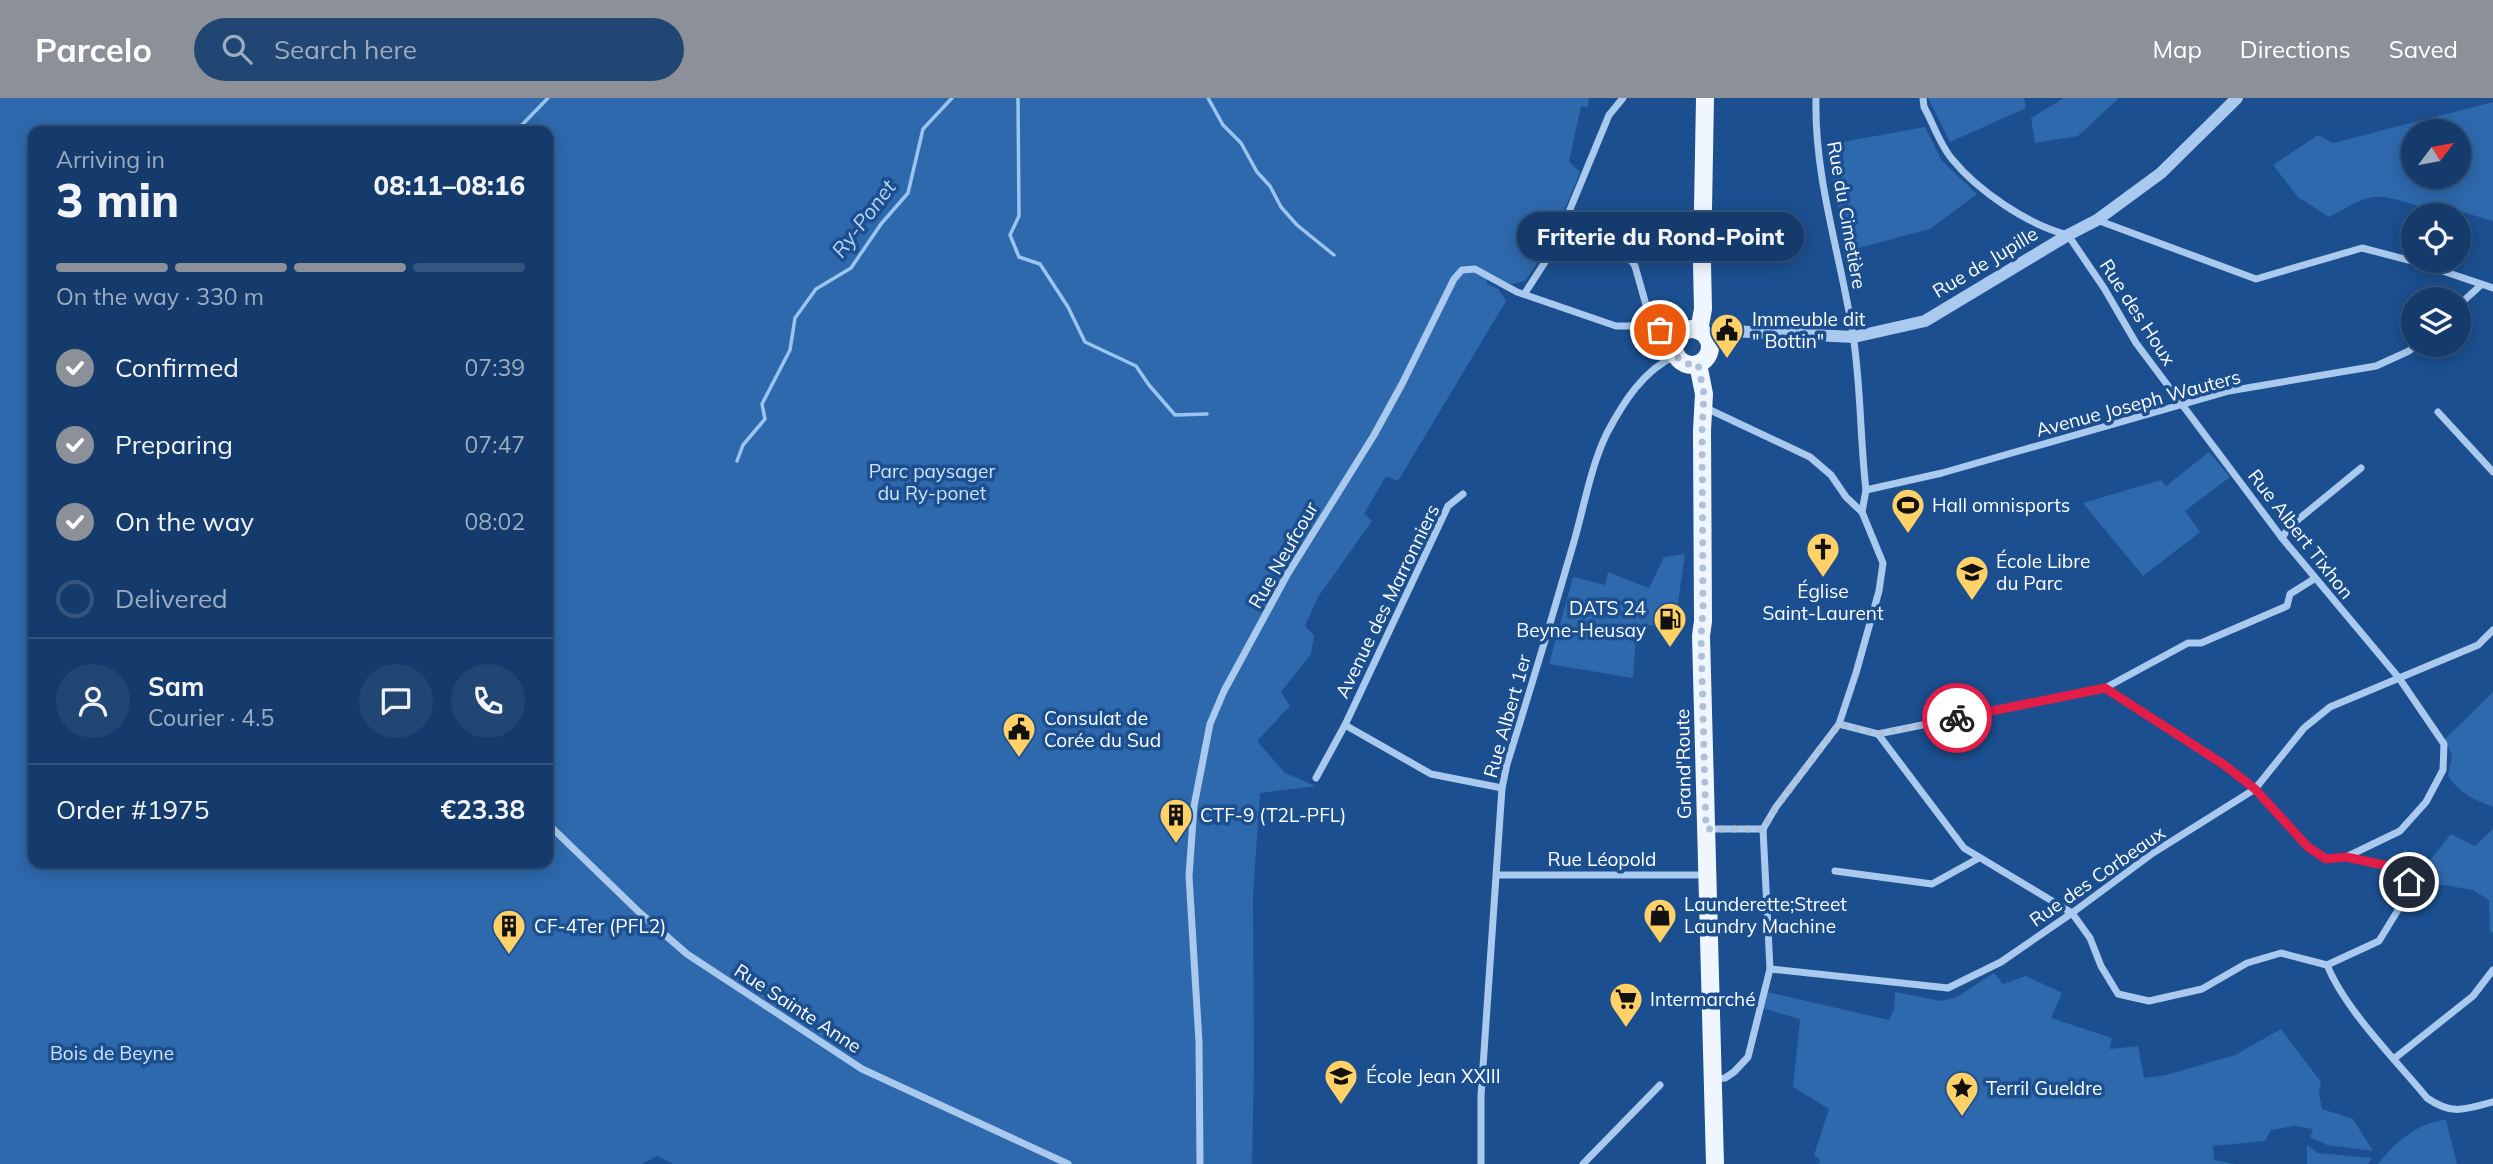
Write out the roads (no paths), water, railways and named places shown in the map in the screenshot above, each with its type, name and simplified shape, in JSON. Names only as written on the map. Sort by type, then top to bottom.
[{"type":"main road","name":"Grand'Route","points":[[1705,98],[1696,334],[1708,353],[1705,360],[1698,364],[1704,387],[1701,636],[1715,1164]]},
{"type":"main road","points":[[1696,334],[1685,363],[1698,364]]},
{"type":"street","points":[[1525,293],[1554,248],[1609,115],[1623,98]]},
{"type":"street","name":"Rue du Cimetière","points":[[1816,98],[1822,183],[1854,337],[1867,490],[1862,512]]},
{"type":"street","points":[[1923,98],[1924,107],[1950,158],[1983,190],[2002,204],[2067,235]]},
{"type":"street","name":"Rue de Jupille","points":[[1696,334],[1854,337],[1924,321],[2067,235],[2097,220],[2161,173],[2237,98]]},
{"type":"street","points":[[2097,220],[2256,279],[2361,248],[2416,262],[2493,288]]},
{"type":"street","name":"Rue des Houx","points":[[2067,235],[2104,288],[2136,343],[2183,406]]},
{"type":"street","points":[[1554,248],[1630,259],[1635,266],[1652,326],[1696,334]]},
{"type":"street","name":"Rue Neufcour","points":[[1200,1164],[1199,1042],[1189,876],[1194,806],[1210,724],[1224,691],[1274,600],[1374,435],[1454,279],[1462,270],[1472,269],[1508,288],[1616,326],[1652,326]]},
{"type":"street","points":[[2471,295],[2481,285]]},
{"type":"street","name":"Rue Albert 1er","points":[[1481,1164],[1481,1096],[1498,875],[1497,850],[1507,764],[1566,571],[1587,490],[1607,434],[1639,382],[1696,334]]},
{"type":"street","name":"Avenue Joseph Wauters","points":[[1867,490],[1942,473],[2229,391],[2375,366],[2401,355]]},
{"type":"street","points":[[1703,406],[1810,457],[1832,475],[1846,497],[1862,512],[1882,563],[1882,573],[1856,673],[1839,724],[1776,807],[1763,829],[1770,968],[1748,1057],[1744,1064],[1725,1078],[1712,1080]]},
{"type":"street","name":"Rue Albert Tixhon","points":[[2183,406],[2314,579],[2399,678]]},
{"type":"street","points":[[2438,412],[2493,472]]},
{"type":"street","points":[[2282,538],[2289,527],[2361,468]]},
{"type":"street","name":"Avenue des Marronniers","points":[[1316,778],[1345,725],[1448,506],[1462,494]]},
{"type":"street","points":[[1839,724],[1878,734],[2105,688],[2188,643],[2201,643],[2287,606],[2290,594],[2314,579]]},
{"type":"street","name":"Rue des Corbeaux","points":[[1770,968],[1948,988],[2001,962],[2153,853],[2255,789],[2304,728],[2330,707],[2478,645],[2493,630]]},
{"type":"street","points":[[2346,857],[2400,831],[2426,802],[2443,770],[2444,744],[2399,678]]},
{"type":"street","points":[[1878,734],[1964,848],[2072,913],[2090,938],[2101,966],[2119,995],[2149,1001],[2202,989],[2247,963],[2281,953],[2327,965],[2379,941],[2406,897],[2409,882],[2405,873],[2393,867],[2346,857],[2326,859],[2308,847],[2255,789],[2223,764],[2105,688]]},
{"type":"street","name":"Avenue des Marronniers","points":[[1345,725],[1431,774],[1502,789]]},
{"type":"street","name":"Rue Sainte Anne","points":[[553,829],[640,913],[687,954],[862,1069],[1068,1164]]},
{"type":"street","points":[[1706,829],[1763,829]]},
{"type":"street","points":[[1835,871],[1932,884],[1979,858]]},
{"type":"street","name":"Rue Léopold","points":[[1498,875],[1707,875]]},
{"type":"street","points":[[2327,965],[2360,1018],[2427,1098],[2441,1108],[2456,1111],[2493,1102]]},
{"type":"street","points":[[2395,1058],[2473,996],[2493,970]]},
{"type":"street","points":[[1583,1164],[1660,1085]]},
{"type":"waterway","points":[[521,126],[548,98]]},
{"type":"waterway","name":"Ry-Ponet","points":[[737,461],[743,445],[765,419],[762,404],[790,350],[795,318],[816,289],[851,268],[881,224],[908,193],[923,129],[952,98]]},
{"type":"waterway","points":[[1018,98],[1019,216],[1010,235],[1019,257],[1040,264],[1068,307],[1085,342],[1136,366],[1175,415],[1207,414]]},
{"type":"waterway","points":[[1208,98],[1223,125],[1241,143],[1281,207],[1297,225],[1334,255]]},
{"type":"place","name":"Friterie du Rond-Point","points":[[1660,330]]},
{"type":"place","name":"Immeuble dit \" Bottin\"","points":[[1727,360]]},
{"type":"place","name":"Hall omnisports","points":[[1908,535]]},
{"type":"place","name":"Église Saint-Laurent","points":[[1823,579]]},
{"type":"place","name":"École Libre du Parc","points":[[1972,602]]},
{"type":"place","name":"DATS 24 Beyne-Heusay","points":[[1670,649]]},
{"type":"place","name":"Consulat de Corée du Sud","points":[[1019,759]]},
{"type":"place","name":"CTF-9 (T2L-PFL)","points":[[1176,845]]},
{"type":"place","name":"Launderette;Street Laundry Machine","points":[[1660,945]]},
{"type":"place","name":"CF-4Ter (PFL2)","points":[[509,956]]},
{"type":"place","name":"Intermarché","points":[[1626,1029]]},
{"type":"place","name":"École Jean XXIII","points":[[1341,1106]]},
{"type":"place","name":"Terril Gueldre","points":[[1962,1118]]},
{"type":"park label","name":"Parc paysager du Ry-ponet","points":[[932,482]]},
{"type":"park label","name":"Bois de Beyne","points":[[112,1053]]}]
